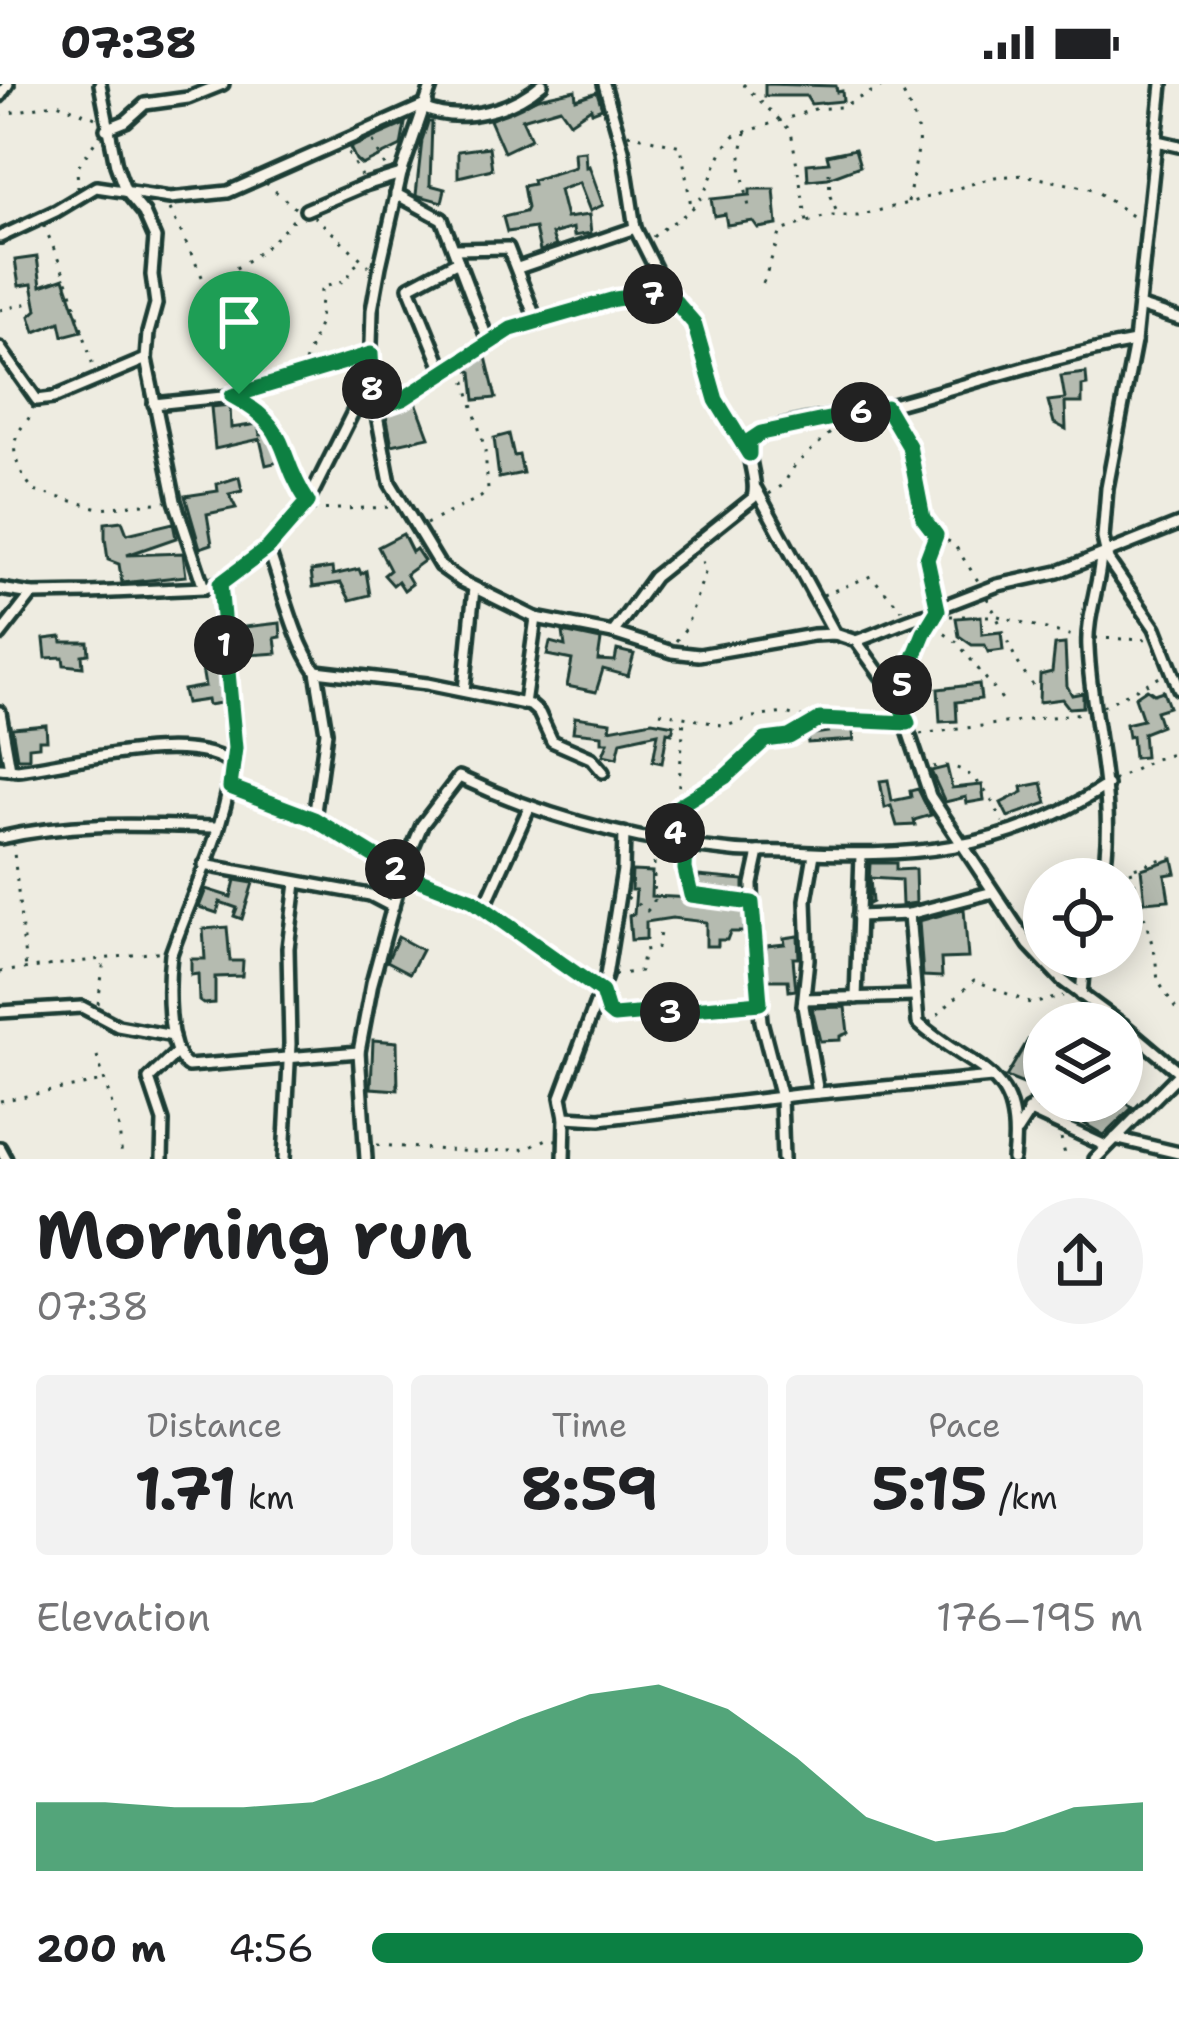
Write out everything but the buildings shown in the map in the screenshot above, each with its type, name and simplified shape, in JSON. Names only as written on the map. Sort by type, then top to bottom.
[{"type":"street","points":[[0,96],[8,84]]},
{"type":"street","points":[[100,84],[105,126],[125,190],[144,213],[154,238],[156,304],[146,359],[175,501],[203,588]]},
{"type":"street","points":[[105,126],[126,121],[145,104],[188,98],[223,84]]},
{"type":"street","points":[[432,84],[396,175],[372,310],[370,378],[390,483],[401,506],[440,566],[474,588],[536,618],[699,655],[813,635],[856,640],[896,628],[913,616],[934,615],[983,590],[1103,555],[1179,524]]},
{"type":"street","points":[[0,237],[97,187],[163,197],[222,194],[426,106],[451,116],[478,112],[510,104],[542,84]]},
{"type":"street","points":[[604,84],[623,150],[635,227],[667,292],[694,323],[716,400],[749,454]]},
{"type":"street","points":[[1103,858],[1106,785],[1093,710],[1088,639],[1103,555],[1103,517],[1135,341],[1162,84]]},
{"type":"street","points":[[1157,141],[1179,146]]},
{"type":"street","points":[[306,210],[396,175]]},
{"type":"street","points":[[396,194],[438,214],[489,343]]},
{"type":"street","points":[[518,268],[635,227]]},
{"type":"street","points":[[444,373],[409,286],[456,255],[508,248],[537,322]]},
{"type":"street","points":[[374,409],[403,399],[511,329],[615,299],[667,292]]},
{"type":"street","points":[[1139,306],[1179,319]]},
{"type":"street","points":[[835,634],[759,494],[749,441],[761,433],[886,407],[1026,364],[1135,341]]},
{"type":"street","points":[[0,348],[37,400],[53,398],[146,359]]},
{"type":"street","points":[[154,404],[236,395],[371,354]]},
{"type":"street","points":[[0,589],[32,594],[220,584],[268,548],[305,506],[370,378]]},
{"type":"street","points":[[613,633],[654,577],[759,494]]},
{"type":"street","points":[[268,548],[293,614],[298,642],[316,670],[326,732],[314,819]]},
{"type":"street","points":[[1103,555],[1155,628],[1179,689]]},
{"type":"street","points":[[220,584],[233,766],[218,827],[172,950],[169,976],[176,1053],[188,1066],[358,1052]]},
{"type":"street","points":[[464,691],[474,588]]},
{"type":"street","points":[[0,635],[32,594]]},
{"type":"street","points":[[897,698],[934,615]]},
{"type":"street","points":[[524,704],[536,618]]},
{"type":"street","points":[[856,640],[897,698],[930,796],[961,845],[1044,965],[1090,1002]]},
{"type":"street","points":[[316,670],[524,704],[539,713],[552,741],[591,758],[603,772]]},
{"type":"street","points":[[0,712],[5,769],[160,750],[207,754],[233,766]]},
{"type":"street","points":[[366,1159],[358,1052],[393,907],[422,825],[459,777],[581,825],[758,852],[861,856],[936,852],[1010,832],[1067,809],[1106,785]]},
{"type":"street","points":[[230,787],[314,819],[402,873],[472,900],[602,992],[614,1016],[760,1003]]},
{"type":"street","points":[[484,908],[529,808]]},
{"type":"street","points":[[0,838],[62,826],[218,827]]},
{"type":"street","points":[[564,1159],[561,1097],[606,976],[620,894],[624,833]]},
{"type":"street","points":[[758,852],[752,903],[761,1021],[781,1098],[783,1159]]},
{"type":"street","points":[[814,854],[806,901],[804,999],[818,1093]]},
{"type":"street","points":[[856,998],[861,856]]},
{"type":"street","points":[[204,865],[370,895],[393,907]]},
{"type":"street","points":[[284,1159],[290,1058],[288,948],[296,883]]},
{"type":"street","points":[[858,916],[909,914],[993,892]]},
{"type":"street","points":[[909,914],[918,1022],[992,1077],[1008,1095],[1017,1131]]},
{"type":"street","points":[[1078,993],[1082,978]]},
{"type":"street","points":[[804,999],[915,996]]},
{"type":"street","points":[[0,1012],[82,1007],[118,1026],[173,1036]]},
{"type":"street","points":[[1095,1159],[1179,1073],[1143,1043]]},
{"type":"street","points":[[162,1159],[163,1121],[148,1079],[176,1053]]},
{"type":"street","points":[[565,1117],[600,1119],[992,1077]]},
{"type":"street","points":[[1013,1159],[1023,1120]]},
{"type":"street","points":[[1054,1122],[1111,1142],[1178,1155]]},
{"type":"street","points":[[0,1148],[6,1159]]},
{"type":"path","points":[[743,84],[794,140],[807,225]]},
{"type":"path","points":[[642,244],[692,210],[725,144],[747,130],[815,109],[841,107],[887,84]]},
{"type":"path","points":[[898,84],[917,122],[921,144],[908,203]]},
{"type":"path","points":[[0,115],[57,103],[105,126],[76,171],[79,197]]},
{"type":"path","points":[[613,113],[634,136],[681,146],[692,210]]},
{"type":"path","points":[[365,130],[396,175]]},
{"type":"path","points":[[747,130],[740,153],[749,207]]},
{"type":"path","points":[[340,141],[364,185]]},
{"type":"path","points":[[829,172],[830,196],[838,216]]},
{"type":"path","points":[[763,283],[777,235],[826,216],[857,216],[995,177],[1024,175],[1093,189],[1144,224]]},
{"type":"path","points":[[261,178],[292,207],[306,210],[378,274]]},
{"type":"path","points":[[163,197],[225,326],[236,395],[273,425],[305,506],[401,506]]},
{"type":"path","points":[[206,288],[208,280],[233,271],[306,210]]},
{"type":"path","points":[[41,218],[70,287],[96,380]]},
{"type":"path","points":[[301,375],[320,322],[321,288],[348,279],[354,266],[363,261]]},
{"type":"path","points":[[0,310],[34,302]]},
{"type":"path","points":[[414,529],[488,490],[485,450],[460,364]]},
{"type":"path","points":[[37,400],[16,442],[19,469],[34,491],[99,508],[175,501]]},
{"type":"path","points":[[886,407],[909,446],[923,518],[936,535],[954,544],[998,616],[1015,663],[1036,689]]},
{"type":"path","points":[[759,494],[783,485],[794,464],[853,413]]},
{"type":"path","points":[[936,535],[927,559],[934,615],[1005,703]]},
{"type":"path","points":[[668,651],[686,628],[706,570],[704,562],[687,548]]},
{"type":"path","points":[[816,598],[871,576],[895,604],[913,616]]},
{"type":"path","points":[[934,615],[998,616],[1053,628],[1069,638],[1159,640]]},
{"type":"path","points":[[912,735],[1050,720],[1093,710],[1171,671]]},
{"type":"path","points":[[661,712],[726,726],[767,715],[908,723]]},
{"type":"path","points":[[685,717],[677,767],[681,790],[675,842],[691,895],[752,903]]},
{"type":"path","points":[[677,807],[725,777],[765,740],[789,737],[820,719]]},
{"type":"path","points":[[1106,785],[1179,752]]},
{"type":"path","points":[[920,769],[949,764],[969,774],[984,787],[1010,832]]},
{"type":"path","points":[[12,835],[26,969]]},
{"type":"path","points":[[620,894],[648,910],[656,896],[654,854],[675,842]]},
{"type":"path","points":[[1143,866],[1179,857]]},
{"type":"path","points":[[1143,912],[1158,981],[1179,1014]]},
{"type":"path","points":[[606,976],[639,971],[644,950],[657,947],[660,933]]},
{"type":"path","points":[[0,972],[172,950]]},
{"type":"path","points":[[96,1013],[104,958]]},
{"type":"path","points":[[924,1028],[974,980],[1032,1004],[1078,993]]},
{"type":"path","points":[[97,1056],[119,1129],[122,1159]]},
{"type":"path","points":[[0,1101],[103,1081]]},
{"type":"path","points":[[1058,1124],[1066,1159]]},
{"type":"path","points":[[366,1145],[475,1152],[526,1149],[548,1139],[564,1141]]},
{"type":"route","points":[[667,292],[694,323],[716,400],[749,454],[749,441],[761,433],[886,407],[909,446],[923,518],[936,535],[927,559],[938,610],[897,698],[908,723],[820,719],[789,737],[765,740],[725,777],[677,807],[675,842],[686,843],[686,886],[691,895],[752,903],[760,1003],[611,1015],[602,992],[472,900],[402,873],[314,819],[230,787],[235,748],[220,584],[268,548],[308,502],[273,425],[232,396],[239,394],[371,354],[374,409],[388,406],[511,329],[615,299],[667,292]]}]
